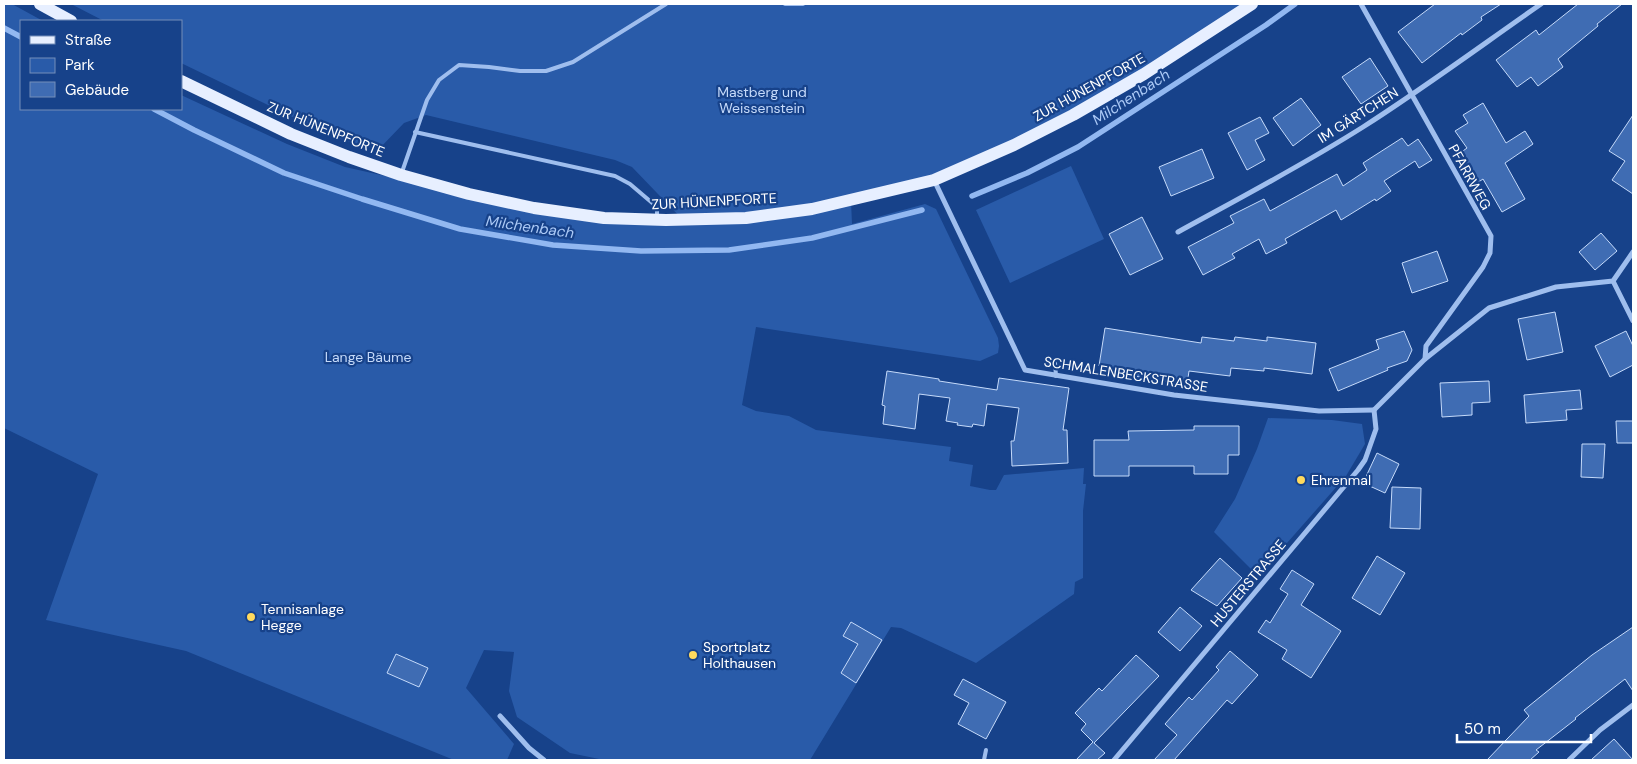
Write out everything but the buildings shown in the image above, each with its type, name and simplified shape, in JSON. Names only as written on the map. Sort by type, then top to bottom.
[{"type":"main road","points":[[40,4],[69,20]]},
{"type":"main road","name":"ZUR HÜNENPFORTE","points":[[182,81],[291,134],[349,157],[401,175],[469,194],[534,208],[604,218],[657,214],[746,218],[812,209],[934,180],[1014,145],[1073,114],[1144,74],[1252,4]]},
{"type":"street","name":"PFARRWEG","points":[[1361,4],[1491,236],[1490,253],[1483,267],[1426,346],[1425,359]]},
{"type":"street","name":"IM GÄRTCHEN","points":[[1178,232],[1362,128],[1541,4]]},
{"type":"street","name":"SCHMALENBECKSTRASSE","points":[[934,180],[1025,370],[1174,395],[1320,411],[1374,410]]},
{"type":"street","points":[[1374,410],[1425,359],[1489,308],[1556,287],[1613,281],[1633,252]]},
{"type":"street","points":[[1613,281],[1633,321]]},
{"type":"street","name":"HUSTERSTRASSE","points":[[1114,760],[1358,470],[1376,429],[1374,410]]},
{"type":"street","points":[[1569,760],[1600,730],[1633,704]]},
{"type":"street","points":[[500,716],[529,748],[544,760]]},
{"type":"lane","points":[[401,175],[427,100],[439,80],[459,65],[520,71],[546,71],[573,62],[666,4]]},
{"type":"lane","points":[[785,4],[802,4]]},
{"type":"lane","points":[[415,132],[615,176],[630,184],[657,214]]},
{"type":"lane","points":[[1055,363],[1056,376]]},
{"type":"lane","points":[[984,760],[986,750]]},
{"type":"green space","points":[[4,4],[12,4],[41,20],[20,20],[20,110],[182,110],[182,95],[287,144],[345,167],[534,209],[682,219],[632,167],[615,160],[426,115],[404,123],[378,150],[334,137],[182,63],[182,20],[102,20],[71,4],[1252,4],[1144,74],[973,164],[851,201],[852,224],[925,204],[936,209],[998,338],[998,353],[980,361],[756,327],[742,405],[756,411],[789,416],[816,430],[951,447],[949,461],[973,465],[970,486],[996,490],[1004,475],[1084,468],[1083,484],[1086,484],[1083,511],[1083,578],[1075,582],[1074,594],[976,663],[901,628],[891,627],[810,760],[604,760],[570,753],[517,717],[509,691],[514,652],[484,650],[466,688],[514,744],[507,760],[454,760],[186,651],[46,620],[98,474],[4,428]]},
{"type":"green space","points":[[1071,166],[1104,239],[1010,283],[976,210]]},
{"type":"green space","points":[[1268,418],[1332,420],[1362,424],[1365,444],[1346,476],[1258,576],[1214,532],[1235,499],[1257,449]]},
{"type":"waterway","name":"Milchenbach","points":[[972,196],[1027,173],[1078,147],[1266,25],[1295,4]]},
{"type":"waterway","name":"Milchenbach","points":[[4,28],[20,36]]},
{"type":"waterway","name":"Milchenbach","points":[[156,110],[284,173],[460,229],[553,245],[641,251],[729,250],[812,238],[922,210]]},
{"type":"place","name":"Ehrenmal","points":[[1301,480]]},
{"type":"place","name":"Tennisanlage Hegge","points":[[251,617]]},
{"type":"place","name":"Sportplatz Holthausen","points":[[693,655]]},
{"type":"park label","name":"Mastberg und Weissenstein","points":[[762,100]]},
{"type":"park label","name":"Lange Bäume","points":[[368,357]]}]
